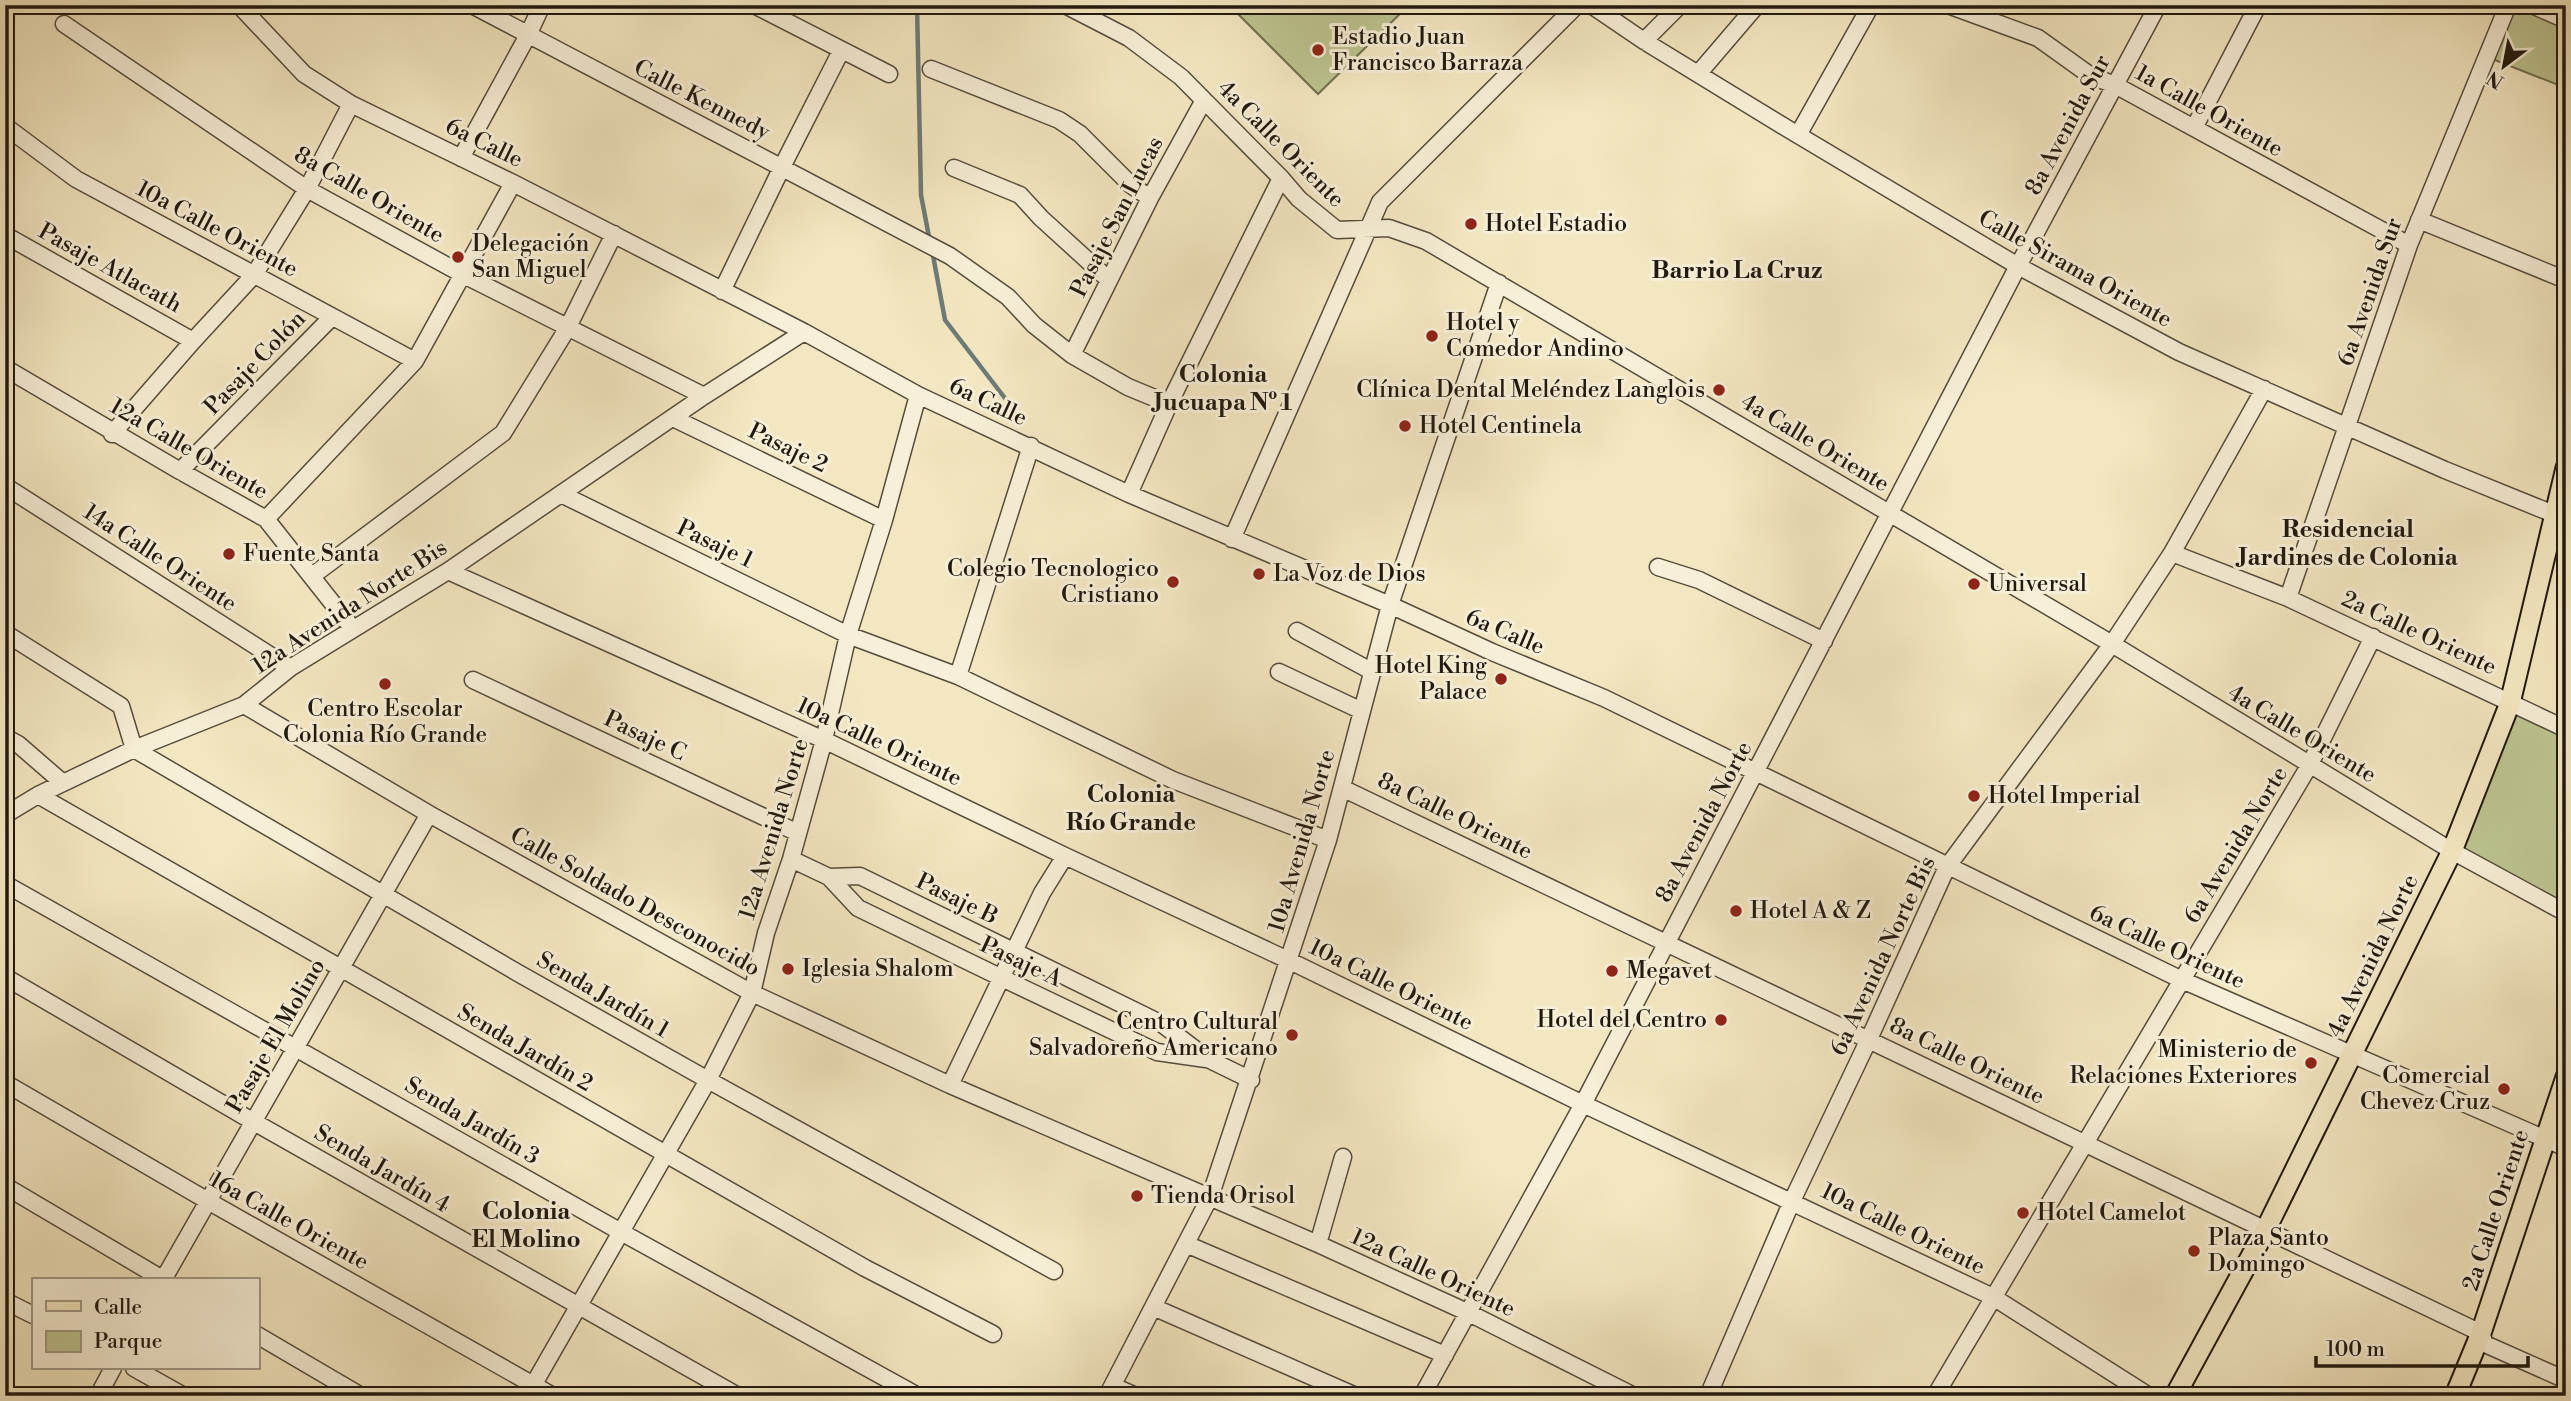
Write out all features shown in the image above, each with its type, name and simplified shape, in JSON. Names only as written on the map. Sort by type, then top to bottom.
[{"type":"main road","name":"4a Avenida Norte","points":[[2175,1396],[2266,1229],[2452,851],[2510,703],[2560,516],[2566,468]]},
{"type":"main road","name":"2a Calle Oriente","points":[[2455,1396],[2481,1333],[2566,1077]]},
{"type":"street","name":"6a Calle","points":[[239,5],[304,74],[351,104],[614,234],[804,332],[918,395],[1129,494],[1604,698],[1756,774]]},
{"type":"street","name":"Calle Kennedy","points":[[472,5],[937,249],[1008,297],[1034,325],[1072,355]]},
{"type":"street","points":[[461,158],[528,36],[542,5]]},
{"type":"street","points":[[754,5],[889,74]]},
{"type":"street","name":"4a Calle Oriente","points":[[1065,5],[1129,38],[1181,77],[1281,178],[1299,200],[1338,230],[1390,228],[1426,241],[2112,644],[2452,851],[2566,913]]},
{"type":"street","points":[[1232,539],[1380,202],[1577,5]]},
{"type":"street","name":"Calle Sirama Oriente","points":[[1591,5],[1644,41],[2018,266],[2179,352],[2445,470],[2560,516]]},
{"type":"street","points":[[1644,41],[1680,5]]},
{"type":"street","points":[[1698,74],[1757,5]]},
{"type":"street","points":[[1798,135],[1871,5]]},
{"type":"street","name":"1a Calle Oriente","points":[[1948,5],[2038,38],[2088,74],[2115,85],[2409,245]]},
{"type":"street","name":"8a Avenida Sur","points":[[2018,266],[2158,5]]},
{"type":"street","name":"6a Avenida Sur","points":[[2288,598],[2409,245],[2508,5]]},
{"type":"street","points":[[2532,5],[2566,20]]},
{"type":"street","points":[[2194,128],[2256,9]]},
{"type":"street","name":"8a Calle Oriente","points":[[64,24],[307,189],[567,329],[704,396]]},
{"type":"street","points":[[722,291],[841,51]]},
{"type":"street","points":[[932,69],[1059,120],[1080,134],[1131,185],[1150,198]]},
{"type":"street","name":"Pasaje San Lucas","points":[[1072,355],[1150,198],[1204,100]]},
{"type":"street","points":[[113,433],[254,275],[307,189],[351,104]]},
{"type":"street","name":"10a Calle Oriente","points":[[5,126],[76,179],[415,362]]},
{"type":"street","points":[[954,168],[1020,195],[1109,281]]},
{"type":"street","points":[[1129,494],[1169,404],[1281,178]]},
{"type":"street","points":[[267,519],[415,362],[513,183]]},
{"type":"street","points":[[2419,220],[2566,280]]},
{"type":"street","points":[[312,576],[503,433],[567,329],[614,234]]},
{"type":"street","name":"Pasaje Atlacath","points":[[5,235],[193,341]]},
{"type":"street","name":"8a Avenida Norte","points":[[1422,1396],[1583,1104],[2018,266]]},
{"type":"street","name":"10a Avenida Norte","points":[[1110,1391],[1210,1197],[1251,1080],[1328,840],[1390,605],[1499,283]]},
{"type":"street","name":"Pasaje Colón","points":[[180,471],[332,317]]},
{"type":"street","name":"12a Avenida Norte Bis","points":[[6,815],[38,795],[134,749],[244,705],[290,668],[448,571],[563,495],[704,396],[804,332]]},
{"type":"street","points":[[1072,355],[1128,387],[1169,404]]},
{"type":"street","name":"12a Calle Oriente","points":[[5,368],[113,433],[267,519],[353,629]]},
{"type":"street","name":"6a Avenida Norte Bis","points":[[1708,1396],[1792,1201],[1870,1039],[1947,867],[2112,644],[2172,554],[2264,389]]},
{"type":"street","name":"12a Avenida Norte","points":[[530,1390],[708,1080],[752,993],[766,933],[791,859],[824,740],[848,635],[884,520],[918,395]]},
{"type":"street","name":"Pasaje 2","points":[[673,418],[884,520]]},
{"type":"street","points":[[958,676],[1031,446]]},
{"type":"street","name":"14a Calle Oriente","points":[[5,486],[290,668]]},
{"type":"street","name":"Pasaje 1","points":[[563,495],[848,635]]},
{"type":"street","name":"2a Calle Oriente","points":[[2172,554],[2288,598],[2566,729]]},
{"type":"street","points":[[1658,567],[1699,579],[1824,641]]},
{"type":"street","name":"10a Calle Oriente","points":[[448,571],[824,740],[1290,961],[1583,1104],[1993,1297],[2149,1396]]},
{"type":"street","points":[[1297,631],[1373,672]]},
{"type":"street","points":[[5,633],[121,706],[134,749]]},
{"type":"street","points":[[848,635],[958,676],[1173,780],[1328,840]]},
{"type":"street","name":"6a Avenida Norte","points":[[1935,1396],[2309,766],[2373,637]]},
{"type":"street","points":[[1279,672],[1362,711]]},
{"type":"street","name":"Pasaje C","points":[[473,680],[798,833]]},
{"type":"street","name":"Calle Soldado Desconocido","points":[[244,705],[429,814],[752,993],[950,1085],[1210,1197]]},
{"type":"street","points":[[5,737],[18,744],[63,783]]},
{"type":"street","name":"Senda Jardín 1","points":[[134,749],[708,1080],[1054,1270]]},
{"type":"street","name":"6a Calle Oriente","points":[[1756,774],[2182,981],[2566,1149]]},
{"type":"street","name":"8a Calle Oriente","points":[[1342,788],[2266,1229],[2481,1333],[2485,1344],[2566,1380]]},
{"type":"street","name":"Senda Jardín 2","points":[[38,795],[664,1155],[865,1268],[993,1334]]},
{"type":"street","name":"Pasaje El Molino","points":[[164,1278],[429,814]]},
{"type":"street","points":[[950,1085],[1042,893],[1065,856]]},
{"type":"street","points":[[791,859],[829,877]]},
{"type":"street","name":"Pasaje B","points":[[829,877],[859,876],[1162,1024],[1208,1059]]},
{"type":"street","name":"Pasaje A","points":[[829,877],[858,908],[1002,978],[1157,1052],[1208,1059]]},
{"type":"street","name":"Senda Jardín 3","points":[[5,884],[621,1232],[919,1396]]},
{"type":"street","name":"Senda Jardín 4","points":[[5,977],[254,1122],[738,1396]]},
{"type":"street","points":[[1208,1059],[1251,1080]]},
{"type":"street","name":"16a Calle Oriente","points":[[5,1083],[530,1390],[553,1396]]},
{"type":"street","points":[[1318,1244],[1343,1157]]},
{"type":"street","points":[[5,1186],[160,1278]]},
{"type":"street","name":"12a Calle Oriente","points":[[1210,1197],[1469,1313],[1634,1396]]},
{"type":"street","points":[[1186,1244],[1445,1355]]},
{"type":"street","points":[[5,1301],[32,1314]]},
{"type":"street","points":[[1153,1307],[1356,1396]]},
{"type":"street","points":[[259,1336],[361,1396]]},
{"type":"street","points":[[98,1396],[112,1370]]},
{"type":"street","points":[[138,1370],[184,1396]]},
{"type":"street","points":[[1110,1391],[1136,1396]]},
{"type":"green space","name":"Estadio Juan Francisco Barraza","points":[[1229,5],[1409,5],[1318,94]]},
{"type":"green space","points":[[2508,5],[2520,5],[2566,23],[2566,88],[2487,57]]},
{"type":"green space","points":[[2510,703],[2566,729],[2566,913],[2452,851]]},
{"type":"waterway","points":[[917,5],[921,195],[930,242]]},
{"type":"waterway","points":[[932,250],[945,320],[1014,410]]},
{"type":"place","name":"Estadio Juan Francisco Barraza","points":[[1318,50]]},
{"type":"place","name":"Hotel Estadio","points":[[1471,224]]},
{"type":"place","name":"Delegación San Miguel","points":[[458,257]]},
{"type":"place","name":"Hotel y Comedor Andino","points":[[1432,336]]},
{"type":"place","name":"Clínica Dental Meléndez Langlois","points":[[1719,390]]},
{"type":"place","name":"Hotel Centinela","points":[[1405,426]]},
{"type":"place","name":"Fuente Santa","points":[[229,554]]},
{"type":"place","name":"La Voz de Dios","points":[[1259,574]]},
{"type":"place","name":"Colegio Tecnologico Cristiano","points":[[1173,582]]},
{"type":"place","name":"Universal","points":[[1974,584]]},
{"type":"place","name":"Hotel King Palace","points":[[1501,679]]},
{"type":"place","name":"Centro Escolar Colonia Río Grande","points":[[385,684]]},
{"type":"place","name":"Hotel Imperial","points":[[1974,796]]},
{"type":"place","name":"Hotel A & Z","points":[[1736,911]]},
{"type":"place","name":"Iglesia Shalom","points":[[788,969]]},
{"type":"place","name":"Megavet","points":[[1612,971]]},
{"type":"place","name":"Hotel del Centro","points":[[1721,1020]]},
{"type":"place","name":"Centro Cultural Salvadoreño Americano","points":[[1292,1035]]},
{"type":"place","name":"Ministerio de Relaciones Exteriores","points":[[2311,1063]]},
{"type":"place","name":"Comercial Chevez Cruz","points":[[2504,1089]]},
{"type":"place","name":"Tienda Orisol","points":[[1137,1196]]},
{"type":"place","name":"Hotel Camelot","points":[[2023,1213]]},
{"type":"place","name":"Plaza Santo Domingo","points":[[2194,1251]]},
{"type":"district","name":"Barrio La Cruz","points":[[1737,271]]},
{"type":"district","name":"Colonia Jucuapa Nº 1","points":[[1223,389]]},
{"type":"district","name":"Residencial Jardines de Colonia","points":[[2348,544]]},
{"type":"district","name":"Colonia Río Grande","points":[[1131,809]]},
{"type":"district","name":"Colonia El Molino","points":[[526,1226]]}]
